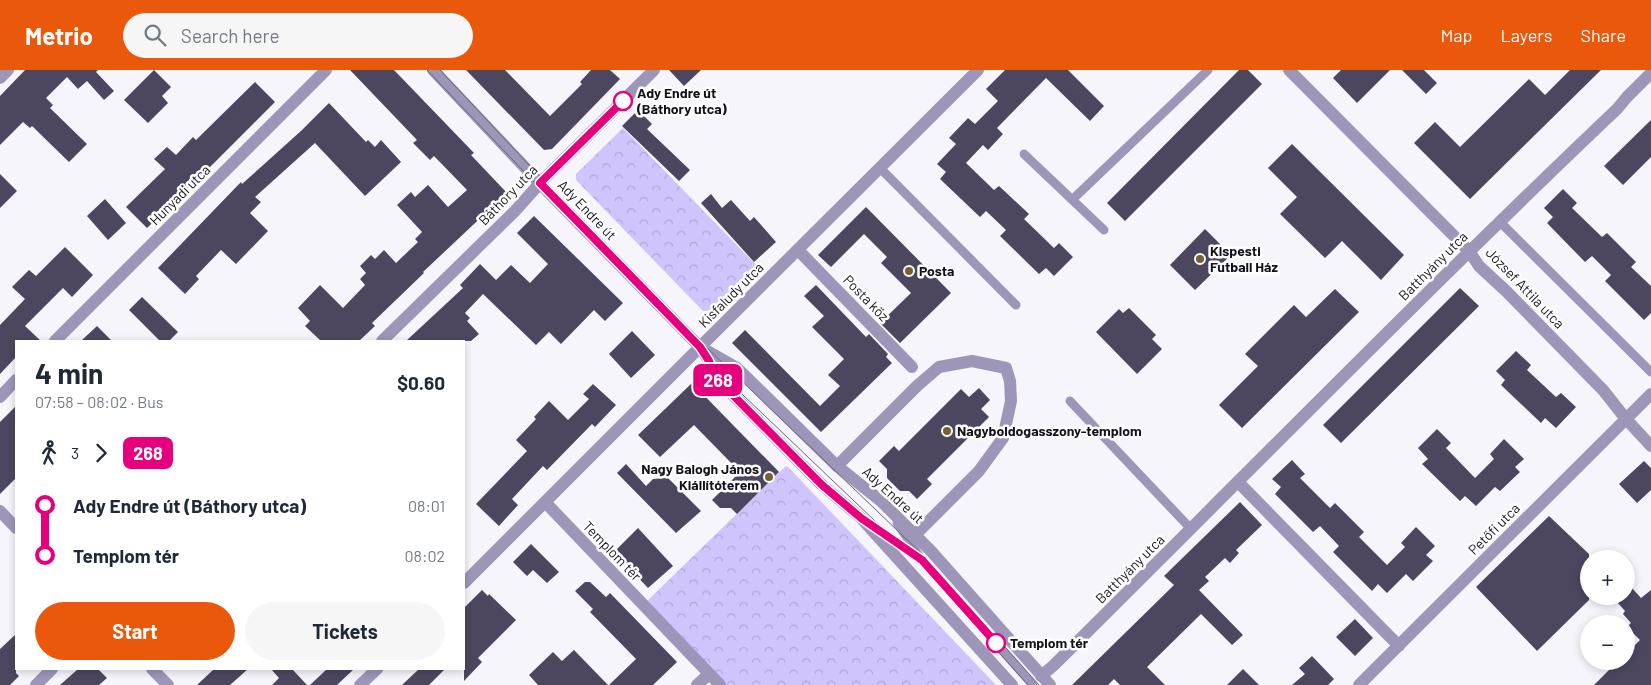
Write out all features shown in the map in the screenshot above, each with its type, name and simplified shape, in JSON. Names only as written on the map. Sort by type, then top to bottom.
[{"type":"street","points":[[0,78],[8,70]]},
{"type":"street","name":"Hunyadi utca","points":[[56,340],[326,70]]},
{"type":"street","name":"Ady Endre út","points":[[433,70],[700,347],[717,379],[822,485],[861,518],[1012,685]]},
{"type":"street","name":"Báthory utca","points":[[383,340],[515,211],[540,183],[654,70]]},
{"type":"street","name":"Kisfaludy utca","points":[[465,582],[978,70]]},
{"type":"street","name":"József Attila utca","points":[[1289,70],[1469,251],[1478,266],[1507,292],[1603,390],[1651,446]]},
{"type":"street","name":"Batthyány utca","points":[[1041,682],[1053,666],[1499,221],[1617,109],[1626,97],[1651,73]]},
{"type":"street","name":"Posta köz","points":[[798,250],[912,367]]},
{"type":"street","name":"Ady Endre út","points":[[700,347],[737,368],[837,466],[881,500],[931,551],[1041,682]]},
{"type":"street","points":[[837,466],[917,386],[939,367],[972,360],[1006,368],[1010,381],[1011,401],[1003,438],[978,471],[915,535]]},
{"type":"street","points":[[0,396],[15,381]]},
{"type":"street","name":"Petőfi utca","points":[[1359,685],[1651,394]]},
{"type":"street","points":[[1238,482],[1399,646]]},
{"type":"street","name":"Templom tér","points":[[545,502],[720,685]]},
{"type":"street","points":[[0,511],[15,527]]},
{"type":"street","points":[[36,685],[51,670]]},
{"type":"street","points":[[153,670],[168,685]]},
{"type":"street","points":[[360,685],[376,670]]},
{"type":"street","points":[[698,685],[709,674]]},
{"type":"lane","points":[[1072,199],[1208,70]]},
{"type":"lane","points":[[1024,154],[1104,230]]},
{"type":"lane","points":[[880,168],[1016,305]]},
{"type":"lane","points":[[1499,221],[1651,372]]},
{"type":"lane","points":[[1070,401],[1191,529]]},
{"type":"lane","points":[[881,500],[922,560],[1041,682]]},
{"type":"lane","points":[[861,518],[922,560]]},
{"type":"green space","points":[[623,128],[757,266],[712,310],[703,311],[576,180],[576,174]]},
{"type":"green space","name":"Templom tér","points":[[786,466],[996,685],[720,685],[643,605]]},
{"type":"building","points":[[25,70],[98,70],[96,72],[114,91],[104,100],[87,81],[78,89],[67,77],[46,98],[53,105],[50,108],[87,144],[69,162],[32,126],[30,128],[23,122],[0,145],[0,96]]},
{"type":"building","points":[[154,70],[171,87],[162,96],[168,103],[148,123],[124,100]]},
{"type":"building","points":[[350,70],[394,70],[474,153],[471,155],[507,193],[372,323],[375,326],[360,340],[320,340],[305,326],[310,321],[298,308],[320,285],[343,308],[365,285],[360,279],[366,273],[360,266],[371,255],[375,259],[384,250],[396,263],[418,242],[415,239],[422,232],[397,205],[411,192],[415,197],[428,185],[448,207],[467,190],[434,156],[430,160],[413,143],[417,140]]},
{"type":"building","points":[[466,70],[505,70],[550,116],[582,84],[580,82],[591,70],[610,70],[620,79],[552,149],[544,150]]},
{"type":"building","points":[[669,70],[701,70],[684,86]]},
{"type":"building","points":[[1005,70],[1068,70],[1104,106],[1090,121],[1046,78],[997,128],[1003,134],[988,150],[983,145],[966,163],[994,190],[999,186],[1029,214],[1024,219],[1054,248],[1059,243],[1073,257],[1054,276],[1046,268],[1039,274],[1000,236],[1006,230],[986,211],[980,217],[940,179],[946,172],[937,164],[956,144],[949,138],[968,118],[975,124],[998,101],[986,89]]},
{"type":"building","points":[[1239,70],[1248,70],[1262,84],[1125,221],[1107,203]]},
{"type":"building","points":[[1341,70],[1390,70],[1357,103],[1333,78]]},
{"type":"building","points":[[1402,70],[1424,70],[1437,83],[1426,94]]},
{"type":"building","points":[[1570,70],[1601,70],[1470,199],[1414,143],[1435,122],[1460,147],[1529,79],[1545,95]]},
{"type":"building","points":[[255,82],[275,102],[147,228],[126,207],[165,169],[154,159],[167,147],[176,155],[193,137],[196,140]]},
{"type":"building","points":[[329,103],[366,142],[368,140],[375,147],[381,140],[401,162],[365,196],[315,143],[255,197],[261,202],[250,213],[268,231],[236,264],[221,250],[196,276],[199,279],[185,294],[158,268],[241,182],[242,184]]},
{"type":"building","points":[[638,110],[652,124],[647,129],[690,170],[679,181],[622,126]]},
{"type":"building","points":[[1651,120],[1651,157],[1623,185],[1604,166]]},
{"type":"building","points":[[1292,144],[1404,255],[1381,280],[1342,241],[1325,258],[1280,214],[1297,197],[1268,168]]},
{"type":"building","points":[[0,174],[17,191],[0,208]]},
{"type":"building","points":[[1563,189],[1577,203],[1572,208],[1602,237],[1607,233],[1636,262],[1631,267],[1651,286],[1651,313],[1644,320],[1605,281],[1611,275],[1592,256],[1585,262],[1547,223],[1553,217],[1544,208]]},
{"type":"building","points":[[711,194],[722,208],[731,200],[750,221],[754,217],[776,242],[754,262],[701,203]]},
{"type":"building","points":[[105,199],[126,223],[108,240],[87,216]]},
{"type":"building","name":"Posta","points":[[866,207],[951,293],[900,343],[880,323],[911,293],[881,263],[887,257],[864,234],[831,267],[818,255]]},
{"type":"building","points":[[534,216],[623,303],[605,321],[594,310],[561,344],[549,332],[536,345],[483,294],[465,313],[470,318],[467,321],[479,334],[471,341],[407,340],[463,288],[460,285],[480,264],[496,280],[511,265],[530,283],[548,264],[517,233]]},
{"type":"building","points":[[1205,229],[1231,255],[1195,290],[1170,265]]},
{"type":"building","points":[[65,247],[93,275],[72,297],[63,288],[25,326],[40,340],[15,340],[15,358],[0,374],[0,325],[25,299],[12,287],[29,270],[36,276]]},
{"type":"building","points":[[816,285],[866,337],[869,334],[888,354],[886,357],[892,363],[821,432],[732,343],[745,330],[820,406],[840,386],[828,375],[844,359],[812,327],[824,316],[804,296]]},
{"type":"building","points":[[1460,288],[1479,306],[1341,443],[1323,425]]},
{"type":"building","points":[[1335,289],[1359,312],[1242,428],[1219,405],[1258,366],[1245,354],[1294,305],[1306,317]]},
{"type":"building","points":[[142,297],[178,332],[170,340],[159,340],[129,310]]},
{"type":"building","points":[[1129,308],[1156,335],[1152,339],[1162,349],[1137,374],[1096,332],[1119,309],[1123,313]]},
{"type":"building","points":[[97,326],[111,340],[82,340]]},
{"type":"building","points":[[632,331],[655,355],[631,378],[609,354]]},
{"type":"building","points":[[1516,351],[1531,365],[1527,370],[1556,397],[1561,393],[1576,407],[1556,428],[1545,418],[1541,423],[1501,385],[1505,380],[1496,371]]},
{"type":"building","points":[[692,383],[779,472],[737,514],[731,508],[720,508],[712,500],[740,472],[694,425],[660,457],[638,435]]},
{"type":"building","points":[[593,384],[616,405],[595,427],[592,424],[547,470],[543,466],[512,499],[518,505],[499,526],[476,504],[527,451],[516,440],[536,419],[534,417],[549,401],[568,420],[589,399],[583,394]]},
{"type":"building","name":"Nagyboldogasszony-templom","points":[[979,388],[990,400],[981,409],[989,417],[927,479],[932,484],[917,499],[909,491],[900,491],[887,478],[887,469],[879,461],[894,446],[899,451],[961,389],[969,397]]},
{"type":"building","points":[[15,407],[15,479],[0,494],[0,422]]},
{"type":"building","points":[[1437,429],[1451,443],[1446,448],[1475,478],[1494,459],[1490,454],[1504,439],[1524,459],[1515,467],[1520,472],[1500,491],[1495,487],[1476,506],[1465,496],[1460,501],[1422,464],[1428,459],[1418,448]]},
{"type":"building","points":[[1292,460],[1305,474],[1300,478],[1330,508],[1335,503],[1364,532],[1359,537],[1387,565],[1405,547],[1401,543],[1416,527],[1435,546],[1426,555],[1433,561],[1413,581],[1406,574],[1387,593],[1378,584],[1372,591],[1333,552],[1339,546],[1320,526],[1313,532],[1275,494],[1281,487],[1272,479]]},
{"type":"building","points":[[1644,461],[1651,468],[1651,490],[1637,503],[1619,484]]},
{"type":"building","points":[[626,464],[646,486],[653,479],[668,478],[701,511],[676,533],[617,473]]},
{"type":"building","points":[[1240,502],[1262,525],[1236,550],[1239,553],[1230,563],[1225,558],[1205,577],[1209,581],[1199,590],[1243,635],[1232,645],[1201,614],[1147,667],[1165,685],[1120,685],[1114,679],[1108,685],[1072,685],[1174,585],[1164,576]]},
{"type":"building","points":[[1549,516],[1585,550],[1580,550],[1580,605],[1584,605],[1537,651],[1476,587]]},
{"type":"building","points":[[638,528],[673,566],[648,588],[614,552]]},
{"type":"building","points":[[531,544],[559,572],[547,583],[533,570],[527,576],[513,562]]},
{"type":"building","points":[[585,582],[590,582],[606,597],[610,593],[677,662],[653,685],[609,685],[636,659],[590,612],[593,609],[575,591]]},
{"type":"building","points":[[482,590],[488,596],[489,594],[516,620],[478,658],[482,662],[464,681],[465,670],[465,607]]},
{"type":"building","points":[[1651,590],[1651,685],[1594,685],[1609,670],[1635,670],[1635,645],[1640,640],[1635,635],[1635,615],[1624,615],[1625,611],[1620,605],[1635,605],[1635,591],[1641,598]]},
{"type":"building","points":[[1355,619],[1373,638],[1355,656],[1336,637]]},
{"type":"building","points":[[15,635],[15,670],[19,676],[10,685],[0,685],[0,649]]},
{"type":"building","points":[[574,650],[608,685],[538,685],[529,675],[553,652],[562,661]]},
{"type":"building","points":[[1312,656],[1334,679],[1328,685],[1292,685],[1305,674],[1299,668]]},
{"type":"building","points":[[1243,669],[1259,685],[1227,685]]},
{"type":"building","points":[[77,670],[99,670],[107,678],[99,685],[60,685]]},
{"type":"building","points":[[213,670],[247,670],[230,685],[197,685]]},
{"type":"building","points":[[272,670],[293,670],[307,685],[272,685],[279,678]]},
{"type":"building","points":[[326,670],[353,670],[337,685],[310,685]]},
{"type":"building","points":[[418,670],[444,670],[429,685],[402,685]]},
{"type":"tram line","points":[[427,70],[721,374],[919,563],[1028,685]]},
{"type":"tram line","points":[[440,70],[543,180],[703,344],[925,557],[1039,685]]},
{"type":"bus line","name":"268","points":[[623,101],[540,183],[700,347],[717,379],[798,461],[822,485],[861,518],[922,560],[996,643]]},
{"type":"place","name":"Ady Endre út (Báthory utca)","points":[[623,101]]},
{"type":"place","name":"Kispesti Futball Ház","points":[[1200,259]]},
{"type":"place","name":"Posta","points":[[909,271]]},
{"type":"place","name":"Nagyboldogasszony-templom","points":[[947,431]]},
{"type":"place","name":"Nagy Balogh János Kiállítóterem","points":[[769,477]]},
{"type":"place","name":"Templom tér","points":[[996,643]]}]
